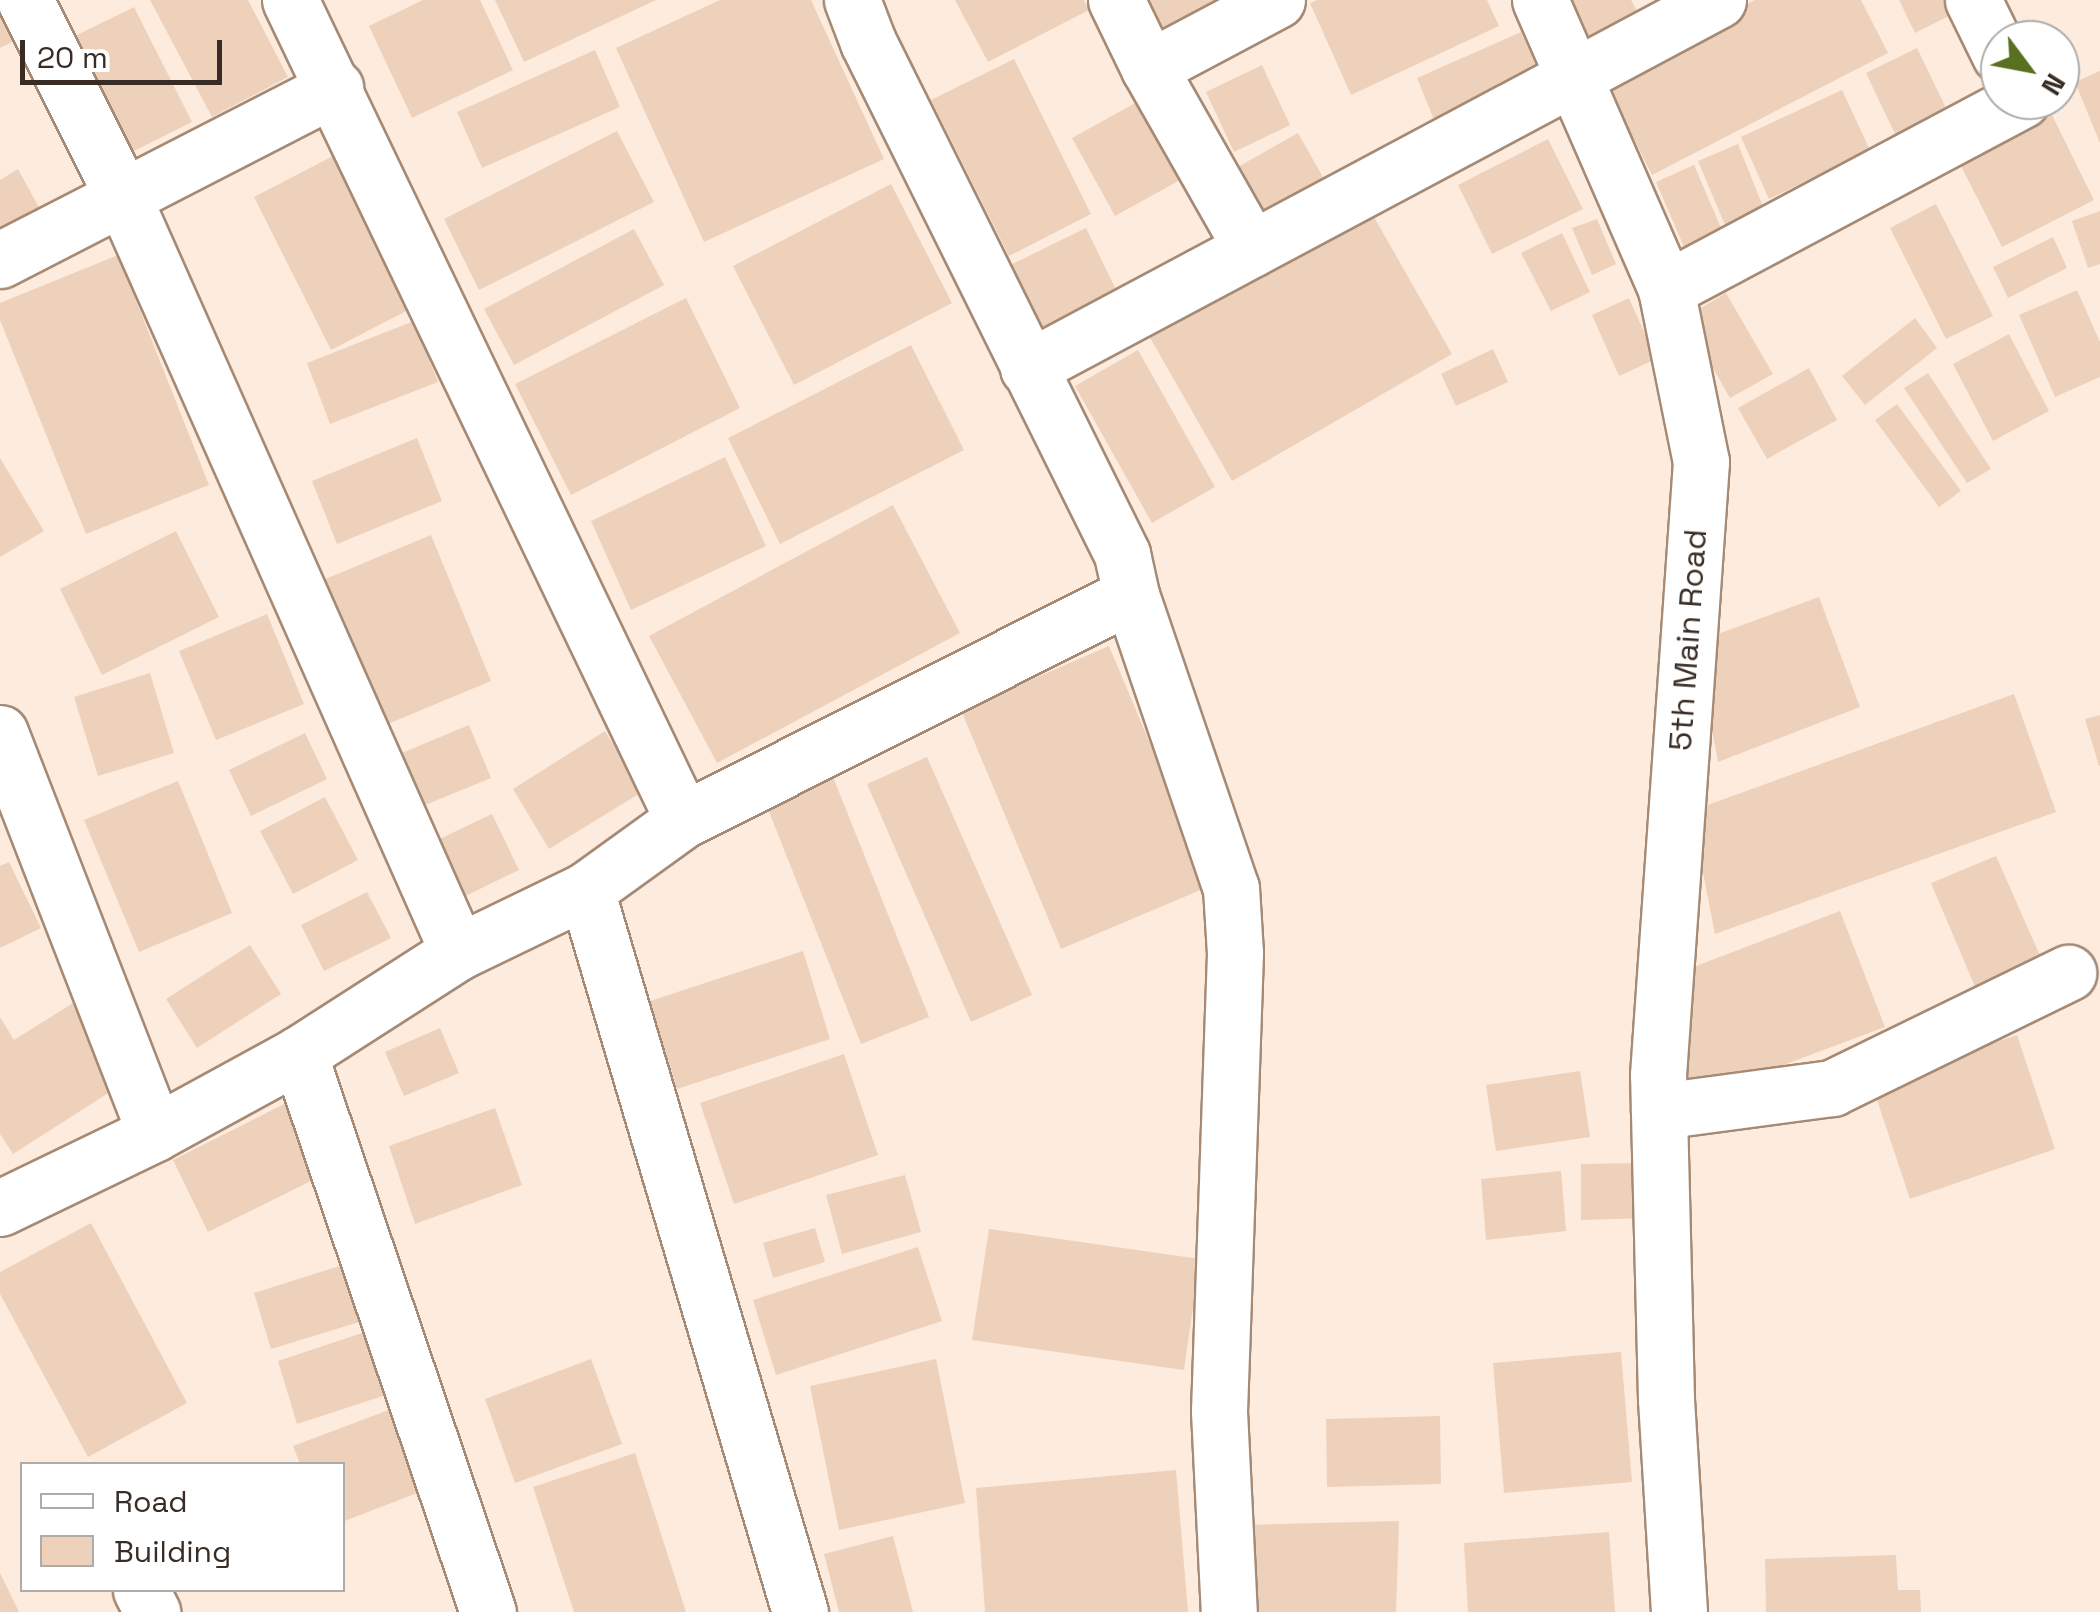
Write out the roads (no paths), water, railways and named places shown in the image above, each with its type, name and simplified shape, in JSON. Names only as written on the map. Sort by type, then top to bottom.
[{"type":"street","points":[[25,0],[123,196],[458,952]]},
{"type":"street","points":[[290,0],[683,820]]},
{"type":"street","points":[[1116,0],[1149,68],[1252,249]]},
{"type":"street","points":[[1149,68],[1277,0]]},
{"type":"street","name":"5th Main Road","points":[[1540,0],[1666,289],[1701,462],[1658,1111],[1666,1399],[1679,1612]]},
{"type":"street","points":[[1028,368],[1718,0]]},
{"type":"street","points":[[858,2],[1028,368],[1122,554],[1131,594],[1231,888],[1235,953],[1219,1411],[1229,1612]]},
{"type":"street","points":[[0,260],[335,88]]},
{"type":"street","points":[[1666,289],[1984,120]]},
{"type":"street","points":[[0,1208],[154,1133],[299,1054],[458,952],[586,890],[683,820],[1131,594]]},
{"type":"street","points":[[0,733],[154,1133]]},
{"type":"street","points":[[586,890],[800,1612]]},
{"type":"street","points":[[1658,1111],[1832,1088],[2068,973]]},
{"type":"street","points":[[299,1054],[488,1612]]}]
